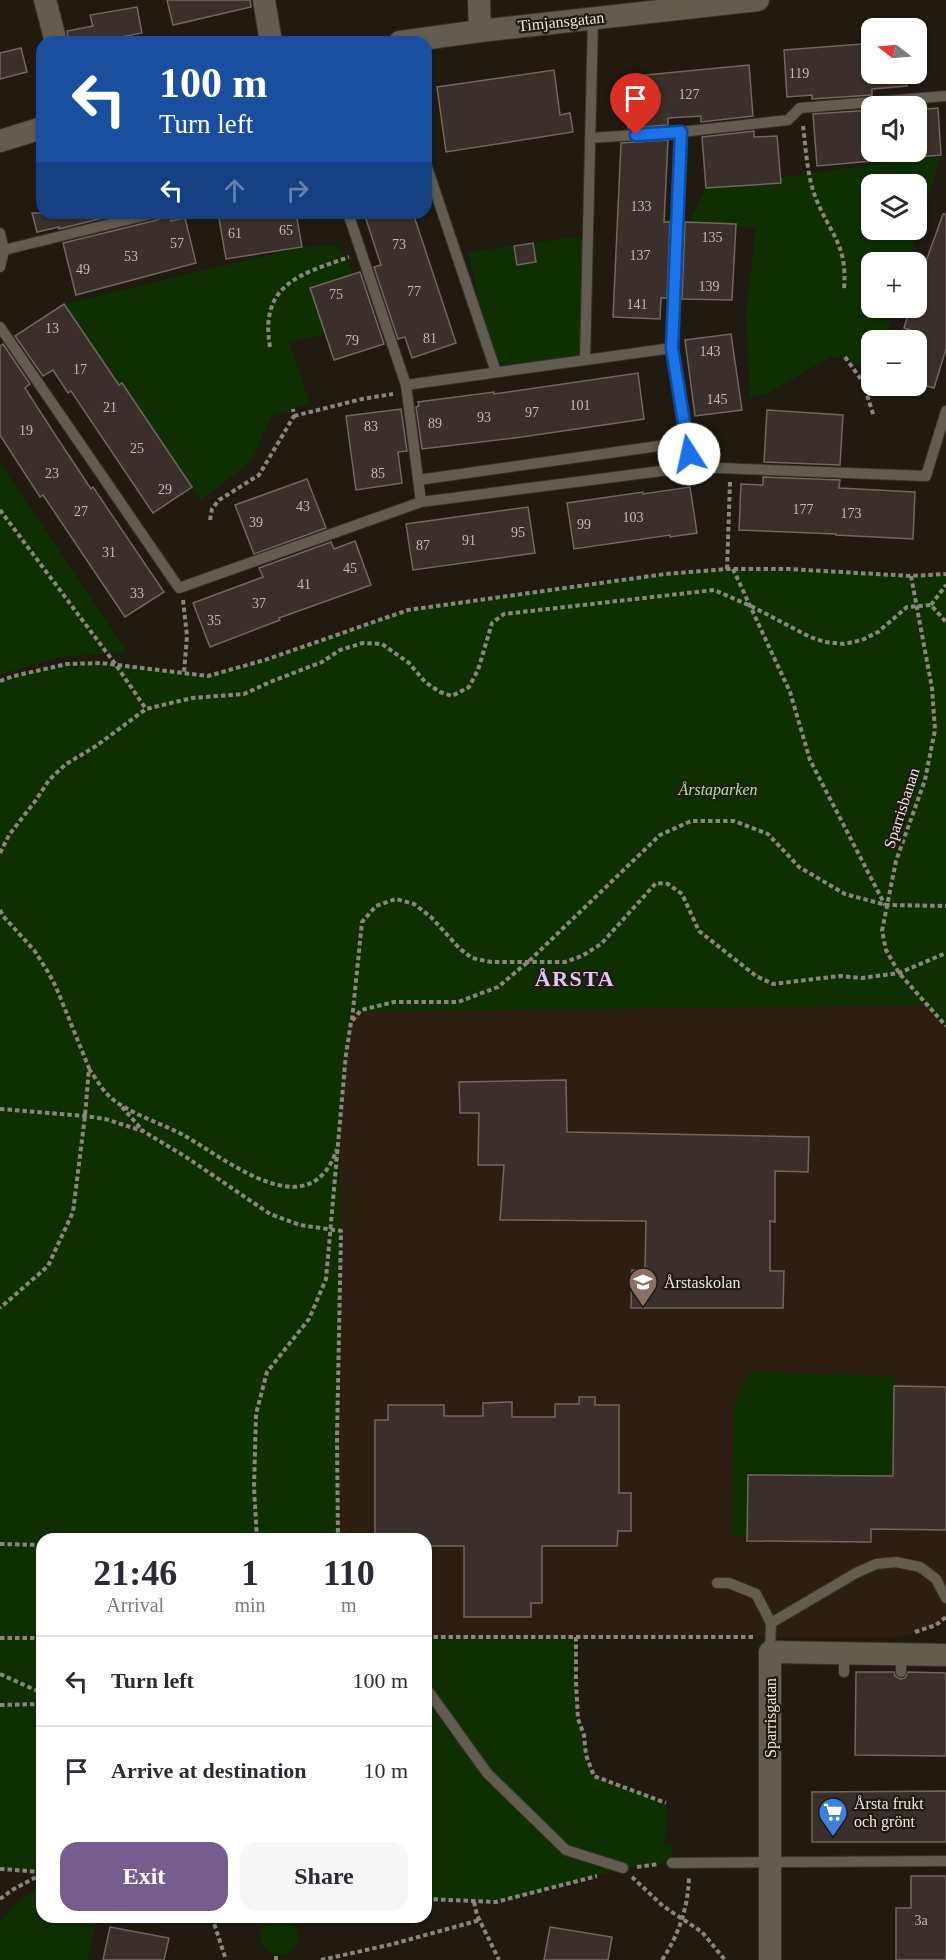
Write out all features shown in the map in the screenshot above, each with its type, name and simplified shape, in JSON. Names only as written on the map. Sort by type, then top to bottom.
[{"type":"street","points":[[45,0],[54,36]]},
{"type":"street","points":[[264,0],[270,36]]},
{"type":"street","points":[[478,0],[480,31]]},
{"type":"street","name":"Timjansgatan","points":[[432,38],[700,3],[758,0]]},
{"type":"street","points":[[0,141],[36,130]]},
{"type":"street","points":[[770,1645],[844,1662],[904,1654],[946,1656]]},
{"type":"street","name":"Sparrisgatan","points":[[770,1645],[770,1960]]},
{"type":"lane","points":[[585,360],[593,18]]},
{"type":"lane","points":[[590,138],[681,132],[788,120],[800,108],[946,96]]},
{"type":"lane","points":[[681,132],[672,348],[692,467]]},
{"type":"lane","points":[[432,183],[496,372]]},
{"type":"lane","points":[[4,250],[131,219]]},
{"type":"lane","points":[[350,219],[406,388],[421,502]]},
{"type":"lane","points":[[0,233],[4,250],[0,267]]},
{"type":"lane","points":[[0,327],[179,588],[421,502],[692,467],[926,476],[946,411]]},
{"type":"lane","points":[[406,388],[496,372],[672,348]]},
{"type":"lane","points":[[418,480],[687,442]]},
{"type":"lane","points":[[771,1623],[856,1573],[876,1564],[896,1563],[920,1568],[936,1579],[946,1598]]},
{"type":"lane","points":[[717,1583],[729,1583],[756,1594],[771,1623],[770,1645]]},
{"type":"lane","points":[[432,1696],[487,1773],[566,1850],[623,1868]]},
{"type":"lane","points":[[672,1863],[946,1861]]},
{"type":"path","points":[[800,108],[814,194],[841,249],[845,276],[844,289]]},
{"type":"path","points":[[270,347],[267,332],[270,310],[282,289],[296,277],[361,252]]},
{"type":"path","points":[[845,357],[862,382],[874,417]]},
{"type":"path","points":[[294,416],[406,388]]},
{"type":"path","points":[[210,520],[212,509],[219,500],[259,475],[294,416],[293,409]]},
{"type":"path","points":[[726,569],[730,469]]},
{"type":"path","points":[[0,510],[116,664],[146,709]]},
{"type":"path","points":[[0,681],[67,664],[101,663],[208,676],[258,662],[408,610],[665,574],[726,569],[789,569],[911,576],[946,574]]},
{"type":"path","points":[[733,569],[790,692],[810,760],[886,905]]},
{"type":"path","name":"Sparrisbanan","points":[[911,576],[932,688],[935,730],[925,780],[896,861],[882,931],[886,950],[899,973],[946,1026]]},
{"type":"path","points":[[0,853],[9,835],[49,780],[66,764],[96,746],[146,709],[192,698],[244,694],[322,662],[340,650],[363,643],[382,644],[409,663],[425,682],[440,692],[452,696],[469,687],[478,670],[492,624],[504,614],[714,591],[751,606],[810,637],[825,642],[844,644],[862,640],[878,632],[907,607],[931,605],[946,585]]},
{"type":"path","points":[[179,588],[188,636],[184,673]]},
{"type":"path","points":[[931,605],[946,622]]},
{"type":"path","points":[[351,1022],[361,1010],[394,1002],[458,1002],[498,987],[529,961],[660,835],[691,821],[734,821],[768,834],[799,867],[845,894],[886,905],[946,906]]},
{"type":"path","points":[[257,1533],[254,1488],[256,1414],[267,1372],[309,1319],[326,1279],[346,1054],[362,922],[376,906],[396,899],[414,904],[431,917],[460,949],[472,958],[491,962],[565,962],[582,956],[601,944],[656,883],[668,884],[682,894],[699,931],[756,976],[773,984],[840,976],[862,978],[899,973],[946,953]]},
{"type":"path","points":[[0,910],[34,950],[48,972],[60,996],[88,1068],[107,1094],[120,1104],[168,1127],[226,1162],[276,1186],[298,1187],[319,1180],[332,1165],[339,1143]]},
{"type":"path","points":[[0,1308],[48,1266],[73,1212],[85,1116],[88,1068]]},
{"type":"path","points":[[120,1104],[143,1131]]},
{"type":"path","points":[[0,1109],[105,1119],[143,1131],[270,1214],[300,1225],[341,1232],[338,1533]]},
{"type":"path","points":[[0,1544],[36,1545]]},
{"type":"path","points":[[904,1654],[946,1617]]},
{"type":"path","points":[[432,1637],[576,1637],[770,1645]]},
{"type":"path","points":[[576,1637],[578,1719],[584,1735],[586,1755],[594,1776],[666,1803]]},
{"type":"path","points":[[0,1638],[36,1638]]},
{"type":"path","points":[[0,1674],[36,1690]]},
{"type":"path","points":[[0,1704],[36,1704]]},
{"type":"path","points":[[432,1899],[496,1902],[623,1868],[672,1863]]},
{"type":"path","points":[[662,1960],[674,1941],[683,1919],[690,1880],[689,1863]]},
{"type":"path","points":[[623,1868],[663,1906],[702,1932],[724,1960]]},
{"type":"path","points":[[0,1869],[36,1872]]},
{"type":"path","points":[[0,1899],[36,1876]]},
{"type":"path","points":[[474,1902],[499,1960]]},
{"type":"path","points":[[321,1960],[393,1944],[480,1920]]},
{"type":"path","points":[[214,1923],[226,1960]]},
{"type":"shaded area","name":"Årstaskolan","points":[[927,1005],[946,1026],[946,1617],[936,1625],[901,1637],[432,1637],[432,1533],[338,1533],[337,1437],[341,1231],[339,1143],[346,1054],[353,1012]]},
{"type":"green space","points":[[941,155],[927,200],[927,174],[861,174],[861,240],[915,240],[911,252],[861,252],[861,318],[891,318],[887,330],[861,330],[861,367],[845,357],[830,357],[767,394],[750,397],[746,313],[756,228],[689,222],[706,188],[891,162],[927,162],[927,157]]},
{"type":"green space","points":[[588,235],[585,360],[496,372],[468,252],[514,246],[517,265],[536,262],[533,243]]},
{"type":"green space","points":[[338,246],[354,274],[310,288],[326,334],[289,342],[310,403],[271,417],[252,460],[201,501],[64,304],[302,247]]},
{"type":"green space","points":[[0,463],[127,652],[60,657],[0,675]]},
{"type":"green space","name":"Årstaparken","points":[[727,569],[789,569],[911,576],[946,574],[946,1026],[927,1005],[353,1012],[346,1054],[339,1143],[341,1231],[337,1437],[338,1533],[36,1533],[36,1872],[0,1869],[0,681],[67,664],[101,663],[208,676],[268,659],[408,610],[665,574]]},
{"type":"green space","points":[[751,1371],[897,1377],[894,1386],[893,1476],[747,1536],[731,1536],[734,1404]]},
{"type":"green space","points":[[432,1637],[576,1637],[578,1719],[584,1735],[586,1755],[594,1776],[666,1803],[665,1844],[672,1845],[672,1863],[623,1868],[552,1889],[496,1902],[432,1899]]},
{"type":"green space","points":[[36,1889],[36,1923],[96,1923],[88,1960],[0,1960],[0,1922],[18,1902]]},
{"type":"green space","points":[[264,1923],[294,1923],[297,1929],[297,1943],[293,1950],[286,1954],[272,1954],[265,1950],[261,1943],[261,1929]]},
{"type":"building","points":[[167,0],[250,0],[251,7],[173,25]]},
{"type":"building","points":[[137,7],[142,33],[126,36],[68,36],[67,31],[93,26],[90,15]]},
{"type":"building","points":[[861,44],[861,84],[907,84],[907,86],[872,89],[872,95],[812,99],[812,95],[787,97],[784,50]]},
{"type":"building","points":[[21,48],[27,72],[0,79],[0,53]]},
{"type":"building","points":[[749,65],[753,116],[701,122],[701,116],[668,118],[668,125],[628,128],[625,77]]},
{"type":"building","points":[[554,70],[560,115],[570,113],[573,132],[446,152],[437,87]]},
{"type":"building","points":[[938,108],[941,155],[927,156],[927,109]]},
{"type":"building","points":[[861,111],[861,162],[817,166],[813,114]]},
{"type":"building","points":[[754,131],[754,137],[777,136],[781,183],[706,188],[702,137]]},
{"type":"building","points":[[668,140],[664,222],[670,222],[667,298],[661,298],[660,319],[613,317],[621,143]]},
{"type":"building","points":[[32,213],[36,213],[36,219],[99,219],[59,229],[59,227],[37,232]]},
{"type":"building","points":[[943,214],[946,214],[946,349],[934,388],[927,386],[927,330],[904,328],[907,318],[927,318],[927,258]]},
{"type":"building","points":[[185,219],[196,263],[76,295],[63,243],[157,220]]},
{"type":"building","points":[[219,219],[297,219],[302,247],[226,259]]},
{"type":"building","points":[[366,219],[415,219],[456,343],[412,358],[405,337],[398,339],[374,267],[381,265]]},
{"type":"building","points":[[685,222],[736,224],[732,300],[682,299]]},
{"type":"building","points":[[533,243],[536,262],[517,265],[514,246]]},
{"type":"building","points":[[360,272],[384,344],[334,360],[310,288]]},
{"type":"building","points":[[64,304],[119,385],[122,383],[192,487],[153,513],[71,391],[68,393],[53,370],[43,376],[15,336]]},
{"type":"building","points":[[731,334],[742,410],[695,416],[685,340]]},
{"type":"building","points":[[3,344],[30,384],[25,388],[52,430],[164,592],[125,617],[43,495],[40,497],[0,435],[0,346]]},
{"type":"building","points":[[638,373],[644,419],[422,449],[416,407],[419,406],[418,402],[494,392],[494,394]]},
{"type":"building","points":[[401,409],[407,451],[398,452],[402,483],[356,490],[346,416]]},
{"type":"building","points":[[767,410],[843,415],[840,465],[764,462]]},
{"type":"building","points":[[763,477],[840,480],[839,488],[915,492],[913,539],[739,530],[741,484],[763,485]]},
{"type":"building","points":[[307,479],[326,528],[254,554],[235,505]]},
{"type":"building","points":[[690,487],[697,533],[574,549],[567,503]]},
{"type":"building","points":[[528,507],[535,553],[413,570],[406,524]]},
{"type":"building","points":[[355,541],[371,585],[279,618],[280,620],[210,647],[193,603],[263,577],[259,568],[331,542],[334,549]]},
{"type":"building","points":[[566,1080],[567,1132],[809,1137],[808,1172],[775,1171],[775,1222],[770,1221],[770,1271],[784,1271],[783,1308],[631,1308],[632,1270],[645,1270],[646,1221],[500,1220],[504,1165],[478,1165],[479,1113],[460,1113],[459,1082]]},
{"type":"building","points":[[894,1386],[946,1387],[946,1530],[871,1529],[871,1542],[747,1541],[748,1475],[893,1476]]},
{"type":"building","points":[[579,1397],[595,1397],[595,1405],[619,1405],[619,1493],[631,1493],[631,1531],[618,1531],[617,1546],[542,1546],[542,1603],[531,1603],[531,1617],[464,1617],[464,1546],[432,1546],[432,1533],[375,1533],[375,1420],[388,1420],[388,1405],[444,1405],[444,1416],[483,1416],[483,1403],[512,1402],[512,1417],[555,1417],[555,1404],[579,1404]]},
{"type":"building","points":[[856,1672],[894,1672],[895,1676],[900,1679],[905,1678],[908,1672],[946,1673],[946,1756],[855,1755]]},
{"type":"building","points":[[946,1791],[946,1842],[812,1842],[812,1792]]},
{"type":"building","points":[[911,1876],[946,1876],[946,1960],[896,1960],[896,1908],[911,1908]]},
{"type":"building","points":[[110,1927],[169,1938],[164,1960],[103,1960]]},
{"type":"building","points":[[550,1927],[612,1937],[608,1960],[544,1960]]},
{"type":"place","name":"Årstaskolan","points":[[643,1308]]},
{"type":"place","name":"Årsta frukt och grönt","points":[[833,1838]]},
{"type":"district","name":"ÅRSTA","points":[[575,978]]},
{"type":"route","points":[[636,135],[681,132],[672,348],[689,454]]}]
